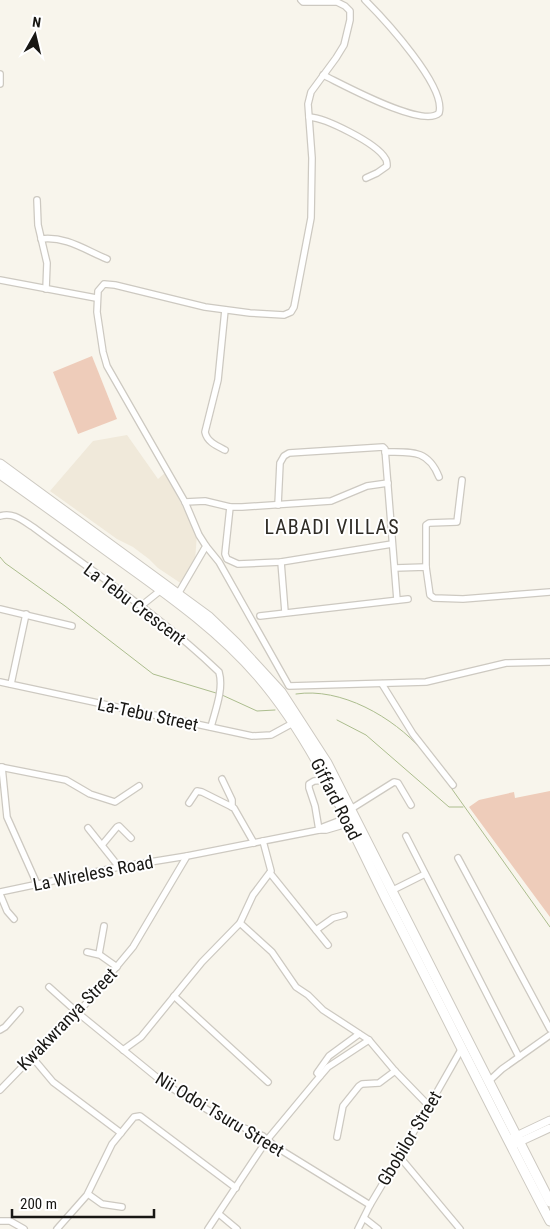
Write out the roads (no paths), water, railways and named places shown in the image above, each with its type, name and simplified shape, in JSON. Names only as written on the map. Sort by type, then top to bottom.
[{"type":"main road","name":"Giffard Road","points":[[0,464],[209,618],[236,643],[281,692],[316,744],[462,1048],[550,1202]]},
{"type":"main road","name":"Giffard Road","points":[[0,474],[201,621],[258,676],[293,723],[393,890],[489,1081],[550,1221]]},
{"type":"street","points":[[301,0],[303,2],[338,2],[350,11],[350,20],[344,45],[311,92],[308,104],[312,158],[312,218],[294,307],[290,312],[284,314],[225,310],[104,284],[98,291],[96,298],[99,330],[107,366],[185,502],[199,536],[219,562],[287,684],[293,686],[382,684],[436,680],[506,663],[550,662]]},
{"type":"street","points":[[323,75],[376,102],[408,113],[427,117],[436,116],[439,113],[440,101],[435,89],[415,57],[365,0]]},
{"type":"street","points":[[0,74],[0,84]]},
{"type":"street","points":[[309,117],[318,118],[336,125],[375,148],[386,159],[387,166],[366,178]]},
{"type":"street","points":[[37,200],[38,225],[47,263],[46,289]]},
{"type":"street","points":[[41,239],[57,239],[78,245],[107,259]]},
{"type":"street","points":[[0,280],[96,298]]},
{"type":"street","points":[[225,310],[218,380],[205,432],[213,444],[225,450]]},
{"type":"street","points":[[278,504],[280,463],[284,456],[289,453],[381,446],[385,449],[397,600]]},
{"type":"street","points":[[385,452],[418,453],[434,465],[440,477]]},
{"type":"street","points":[[462,480],[457,522],[429,524],[426,526],[426,567],[430,595],[434,598],[463,599],[550,592]]},
{"type":"street","points":[[185,502],[205,501],[230,507],[331,501],[367,486],[388,483]]},
{"type":"street","points":[[230,507],[225,554],[227,559],[238,564],[281,562],[392,544]]},
{"type":"street","name":"La Tebu Crescent","points":[[0,516],[9,514],[16,516],[140,606],[172,631],[218,672],[221,678],[220,686],[211,727]]},
{"type":"street","points":[[178,594],[206,546]]},
{"type":"street","points":[[281,562],[285,612]]},
{"type":"street","points":[[395,568],[426,567]]},
{"type":"street","points":[[140,606],[161,590]]},
{"type":"street","points":[[260,616],[408,599]]},
{"type":"street","points":[[0,609],[72,626]]},
{"type":"street","points":[[11,684],[26,614]]},
{"type":"street","name":"La-Tebu Street","points":[[0,682],[252,736],[266,736],[278,732],[293,723]]},
{"type":"street","points":[[382,684],[413,734],[453,785]]},
{"type":"street","points":[[281,692],[293,686]]},
{"type":"street","points":[[37,884],[7,817],[1,767],[66,780],[90,794],[115,802],[139,786]]},
{"type":"street","points":[[222,778],[232,800],[232,807]]},
{"type":"street","points":[[319,830],[309,784],[314,781],[326,780]]},
{"type":"street","points":[[187,856],[319,830],[351,817],[394,782],[398,783],[411,805]]},
{"type":"street","points":[[188,804],[197,791],[232,807],[236,810],[254,843]]},
{"type":"street","points":[[102,845],[119,826],[131,838]]},
{"type":"street","points":[[88,828],[119,867]]},
{"type":"street","points":[[406,836],[518,1057]]},
{"type":"street","points":[[123,1050],[141,1037],[202,962],[240,923],[253,895],[270,873],[271,869],[263,841]]},
{"type":"street","name":"La Wireless Road","points":[[0,893],[119,867],[187,856]]},
{"type":"street","name":"Kwakwranya Street","points":[[0,1089],[78,1013],[117,967],[145,928],[187,856]]},
{"type":"street","points":[[458,858],[550,1029]]},
{"type":"street","points":[[270,873],[328,945]]},
{"type":"street","points":[[393,890],[425,874]]},
{"type":"street","points":[[0,893],[7,911],[14,919]]},
{"type":"street","points":[[316,930],[333,918],[344,915]]},
{"type":"street","points":[[240,923],[272,952],[296,987],[308,995],[323,1010],[369,1040],[394,1071],[429,1106]]},
{"type":"street","points":[[99,954],[104,926]]},
{"type":"street","points":[[87,952],[99,954],[117,967]]},
{"type":"street","name":"Nii Odoi Tsuru Street","points":[[49,987],[165,1084],[209,1112],[257,1133],[276,1147],[370,1205]]},
{"type":"street","points":[[174,996],[268,1082]]},
{"type":"street","points":[[0,1030],[20,1010]]},
{"type":"street","points":[[320,1076],[316,1073],[329,1056],[359,1034]]},
{"type":"street","points":[[489,1081],[518,1057],[550,1035]]},
{"type":"street","points":[[208,1229],[267,1140],[320,1076],[338,1059],[369,1040]]},
{"type":"street","name":"Gbobilor Street","points":[[358,1229],[370,1205],[462,1048]]},
{"type":"street","points":[[32,1057],[53,1082],[121,1133]]},
{"type":"street","points":[[337,1137],[344,1104],[359,1086],[362,1084],[379,1083],[394,1071]]},
{"type":"street","points":[[57,1229],[88,1194],[112,1144],[134,1117],[140,1116],[236,1188]]},
{"type":"street","points":[[514,1141],[550,1120]]},
{"type":"street","points":[[514,1141],[550,1128]]},
{"type":"street","points":[[399,1156],[460,1229]]},
{"type":"street","points":[[88,1194],[102,1204],[122,1207]]},
{"type":"street","points":[[219,1214],[237,1229]]},
{"type":"street","points":[[364,1218],[378,1229]]},
{"type":"street","points":[[0,1221],[10,1221],[24,1229]]},
{"type":"waterway","points":[[0,557],[5,563],[65,606],[153,674],[216,693]]},
{"type":"waterway","points":[[296,694],[331,695],[365,707],[396,726],[422,750]]},
{"type":"waterway","points":[[222,695],[257,711],[275,710]]},
{"type":"waterway","points":[[337,720],[366,735],[449,807],[463,807]]},
{"type":"waterway","points":[[442,775],[550,927]]},
{"type":"district","name":"LABADI VILLAS","points":[[332,527]]}]
